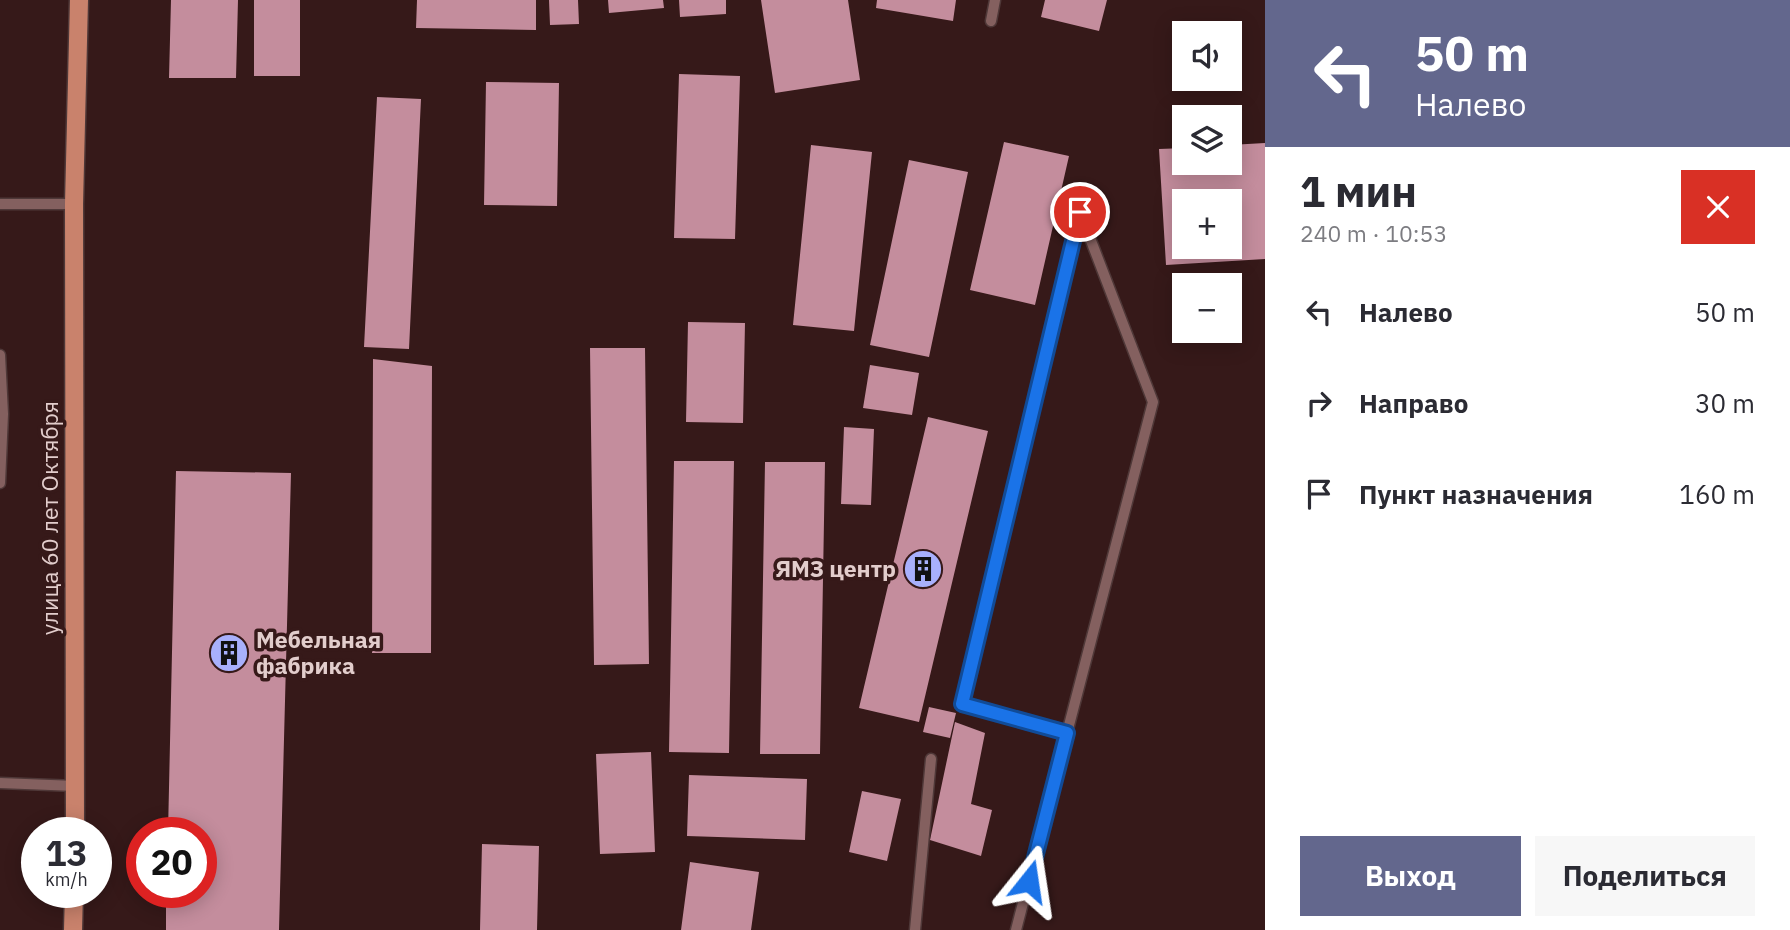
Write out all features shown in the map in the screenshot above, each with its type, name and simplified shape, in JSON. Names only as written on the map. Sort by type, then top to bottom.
[{"type":"main road","name":"улица 60 лет Октября","points":[[75,817],[74,204],[79,0]]},
{"type":"main road","points":[[73,930],[74,908]]},
{"type":"lane","points":[[991,21],[995,0]]},
{"type":"lane","points":[[0,204],[74,204]]},
{"type":"lane","points":[[1016,930],[1153,402],[1080,212],[962,704],[1067,733]]},
{"type":"lane","points":[[0,355],[4,414],[0,483]]},
{"type":"lane","points":[[915,930],[931,760]]},
{"type":"lane","points":[[0,783],[76,786]]},
{"type":"building","points":[[171,0],[238,0],[236,78],[169,78]]},
{"type":"building","points":[[254,0],[300,0],[300,76],[254,76]]},
{"type":"building","points":[[417,0],[536,0],[536,30],[416,28]]},
{"type":"building","points":[[549,0],[578,0],[579,24],[550,25]]},
{"type":"building","points":[[608,0],[663,0],[664,8],[609,13]]},
{"type":"building","points":[[679,0],[726,0],[726,14],[680,17]]},
{"type":"building","points":[[761,0],[848,0],[860,80],[775,93]]},
{"type":"building","points":[[877,0],[956,0],[953,21],[876,8]]},
{"type":"building","points":[[1045,0],[1107,0],[1099,31],[1041,17]]},
{"type":"building","points":[[679,74],[740,76],[735,239],[674,238]]},
{"type":"building","points":[[486,82],[559,83],[557,206],[484,205]]},
{"type":"building","points":[[377,97],[421,99],[409,349],[364,347]]},
{"type":"building","points":[[1004,142],[1069,156],[1035,305],[970,290]]},
{"type":"building","points":[[1265,143],[1265,259],[1166,265],[1159,149],[1172,148],[1172,175],[1242,175],[1242,144]]},
{"type":"building","points":[[811,145],[872,152],[854,331],[793,325]]},
{"type":"building","points":[[909,160],[968,172],[929,357],[870,345]]},
{"type":"building","points":[[688,322],[745,323],[743,423],[686,422]]},
{"type":"building","points":[[590,348],[645,348],[649,664],[594,665]]},
{"type":"building","points":[[373,359],[432,366],[431,653],[372,653]]},
{"type":"building","points":[[870,365],[919,373],[912,415],[863,408]]},
{"type":"building","name":"ЯМЗ центр","points":[[928,417],[988,431],[919,722],[859,708]]},
{"type":"building","points":[[844,427],[874,429],[871,505],[841,504]]},
{"type":"building","points":[[674,461],[734,461],[729,753],[669,752]]},
{"type":"building","points":[[765,462],[825,462],[820,754],[760,754]]},
{"type":"building","name":"Мебельная фабрика","points":[[176,471],[291,473],[279,930],[166,930],[166,908],[217,908],[217,817],[168,817]]},
{"type":"building","points":[[929,707],[956,713],[950,738],[923,732]]},
{"type":"building","points":[[955,722],[985,733],[971,804],[992,810],[981,856],[930,840]]},
{"type":"building","points":[[651,752],[655,852],[600,854],[596,754]]},
{"type":"building","points":[[689,775],[807,779],[805,840],[687,836]]},
{"type":"building","points":[[862,791],[901,799],[887,861],[849,852]]},
{"type":"building","points":[[482,844],[539,846],[537,930],[480,930]]},
{"type":"building","points":[[690,862],[759,872],[751,930],[681,930]]},
{"type":"place","name":"ЯМЗ центр","points":[[923,569]]},
{"type":"place","name":"Мебельная фабрика","points":[[229,653]]},
{"type":"route","points":[[1029,881],[1067,733],[962,704],[1080,212]]}]
